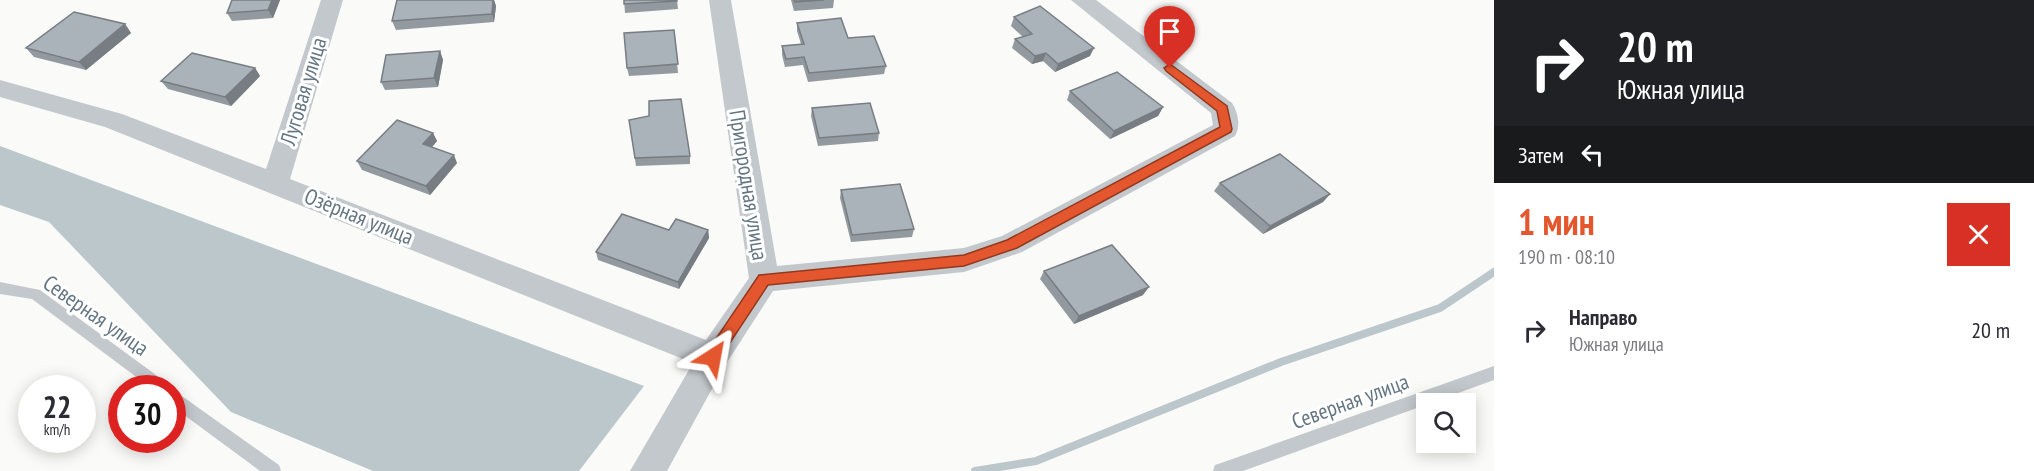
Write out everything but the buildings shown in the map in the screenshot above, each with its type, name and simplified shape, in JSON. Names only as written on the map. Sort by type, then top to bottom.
[{"type":"street","name":"Луговая улица","points":[[275,182],[332,0]]},
{"type":"street","name":"Пригородная улица","points":[[647,471],[670,435],[713,357],[764,280],[720,0]]},
{"type":"street","points":[[764,280],[964,260],[1012,244],[1226,129],[1223,109],[1082,0]]},
{"type":"street","name":"Озёрная улица","points":[[0,88],[113,120],[275,182],[713,357]]},
{"type":"lane","name":"Северная улица","points":[[0,288],[36,294],[145,375]]},
{"type":"lane","name":"Северная улица","points":[[1221,471],[1494,373]]},
{"type":"lane","points":[[186,406],[273,471]]},
{"type":"shaded area","points":[[0,146],[644,386],[579,471],[373,471],[231,412],[49,222],[0,205]]},
{"type":"waterway","points":[[975,471],[1036,461],[1281,362],[1440,308],[1494,272]]},
{"type":"route","points":[[713,357],[764,280],[964,260],[1012,244],[1226,129],[1223,109],[1170,68]]}]
